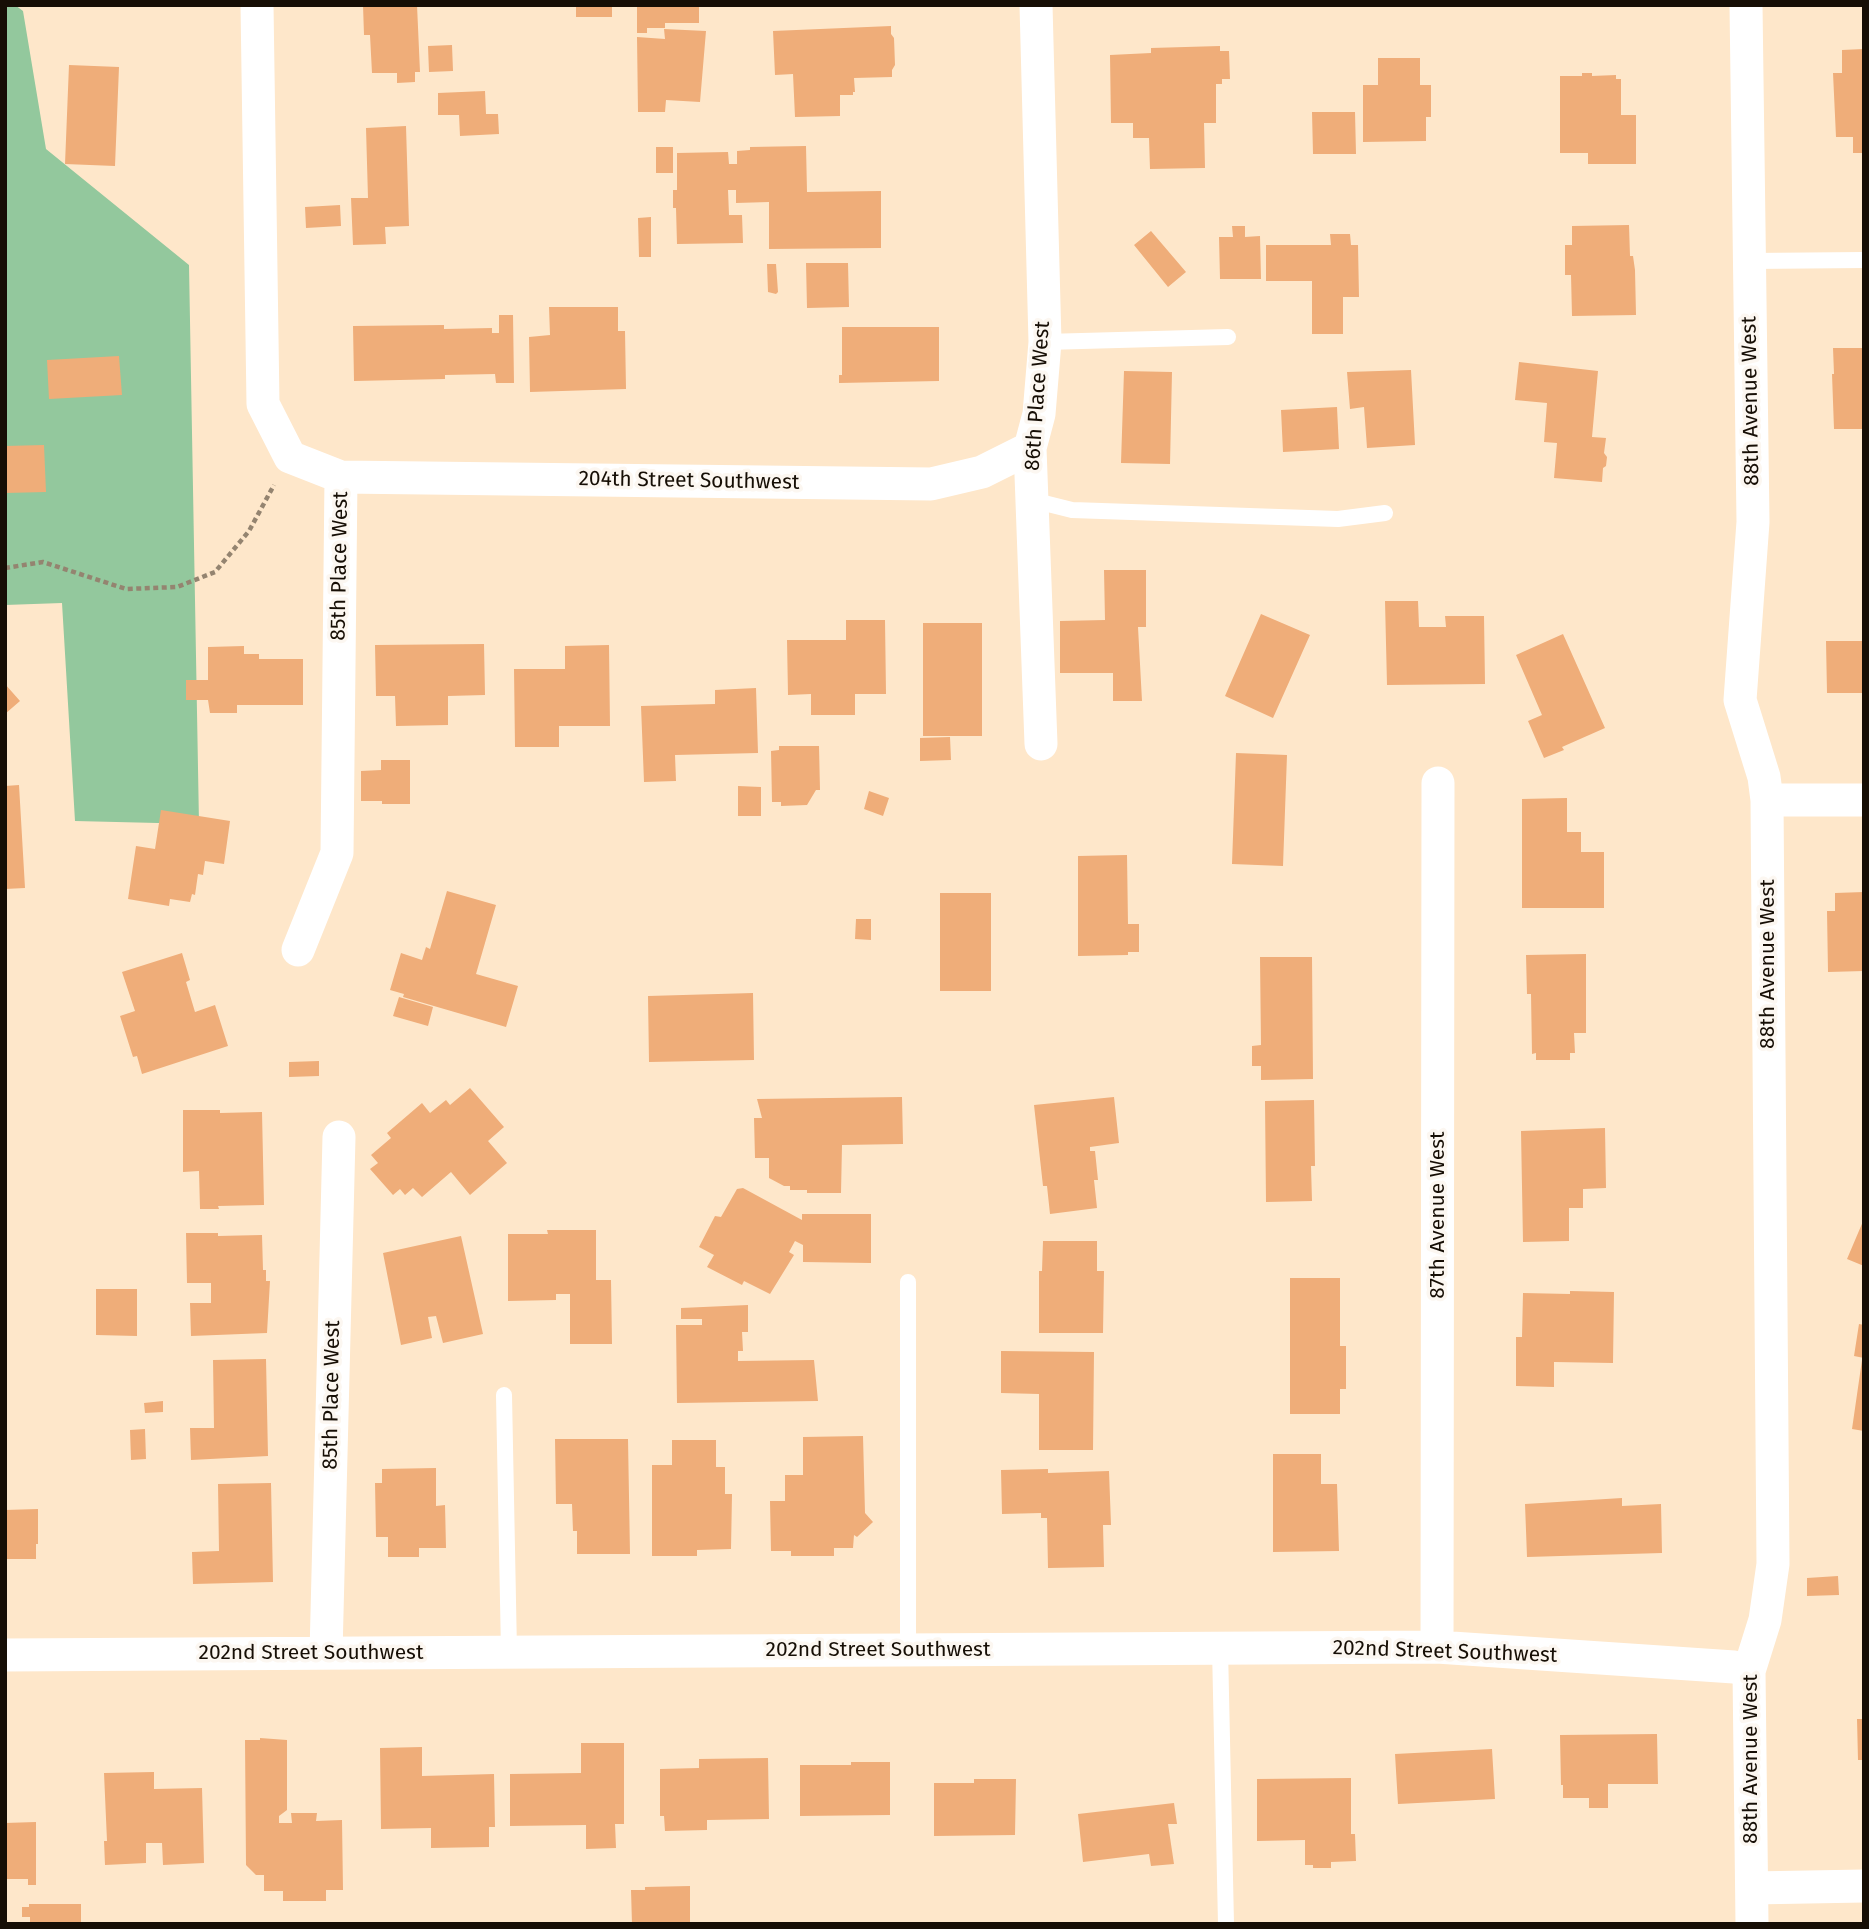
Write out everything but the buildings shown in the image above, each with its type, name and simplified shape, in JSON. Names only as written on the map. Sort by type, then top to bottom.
[{"type":"street","points":[[257,5],[263,404],[290,457]]},
{"type":"street","name":"86th Place West","points":[[1037,5],[1045,342],[1039,414],[1030,448],[1041,744]]},
{"type":"street","name":"88th Avenue West","points":[[1746,5],[1753,522],[1740,700],[1764,777],[1767,800],[1773,1564],[1765,1620],[1749,1671],[1752,1924]]},
{"type":"street","name":"204th Street Southwest","points":[[341,477],[931,484],[982,472],[1030,448]]},
{"type":"street","name":"85th Place West","points":[[290,457],[341,477],[337,853],[298,950]]},
{"type":"street","name":"87th Avenue West","points":[[1437,1647],[1438,783]]},
{"type":"street","points":[[1767,800],[1864,800]]},
{"type":"street","name":"85th Place West","points":[[326,1653],[339,1137]]},
{"type":"street","name":"202nd Street Southwest","points":[[5,1654],[1437,1647],[1734,1667],[1749,1671]]},
{"type":"street","points":[[1752,1888],[1864,1886]]},
{"type":"lane","points":[[1750,261],[1864,260]]},
{"type":"lane","points":[[1045,342],[1228,337]]},
{"type":"lane","points":[[1032,500],[1072,510],[1338,519],[1385,513]]},
{"type":"lane","points":[[908,1282],[908,1650]]},
{"type":"lane","points":[[505,1395],[509,1652]]},
{"type":"lane","points":[[1220,1648],[1226,1924]]},
{"type":"path","points":[[5,568],[43,562],[126,589],[177,587],[215,572],[249,531],[290,457]]},
{"type":"green space","points":[[5,5],[15,5],[23,11],[46,149],[189,265],[199,824],[75,821],[62,603],[5,605]]}]
